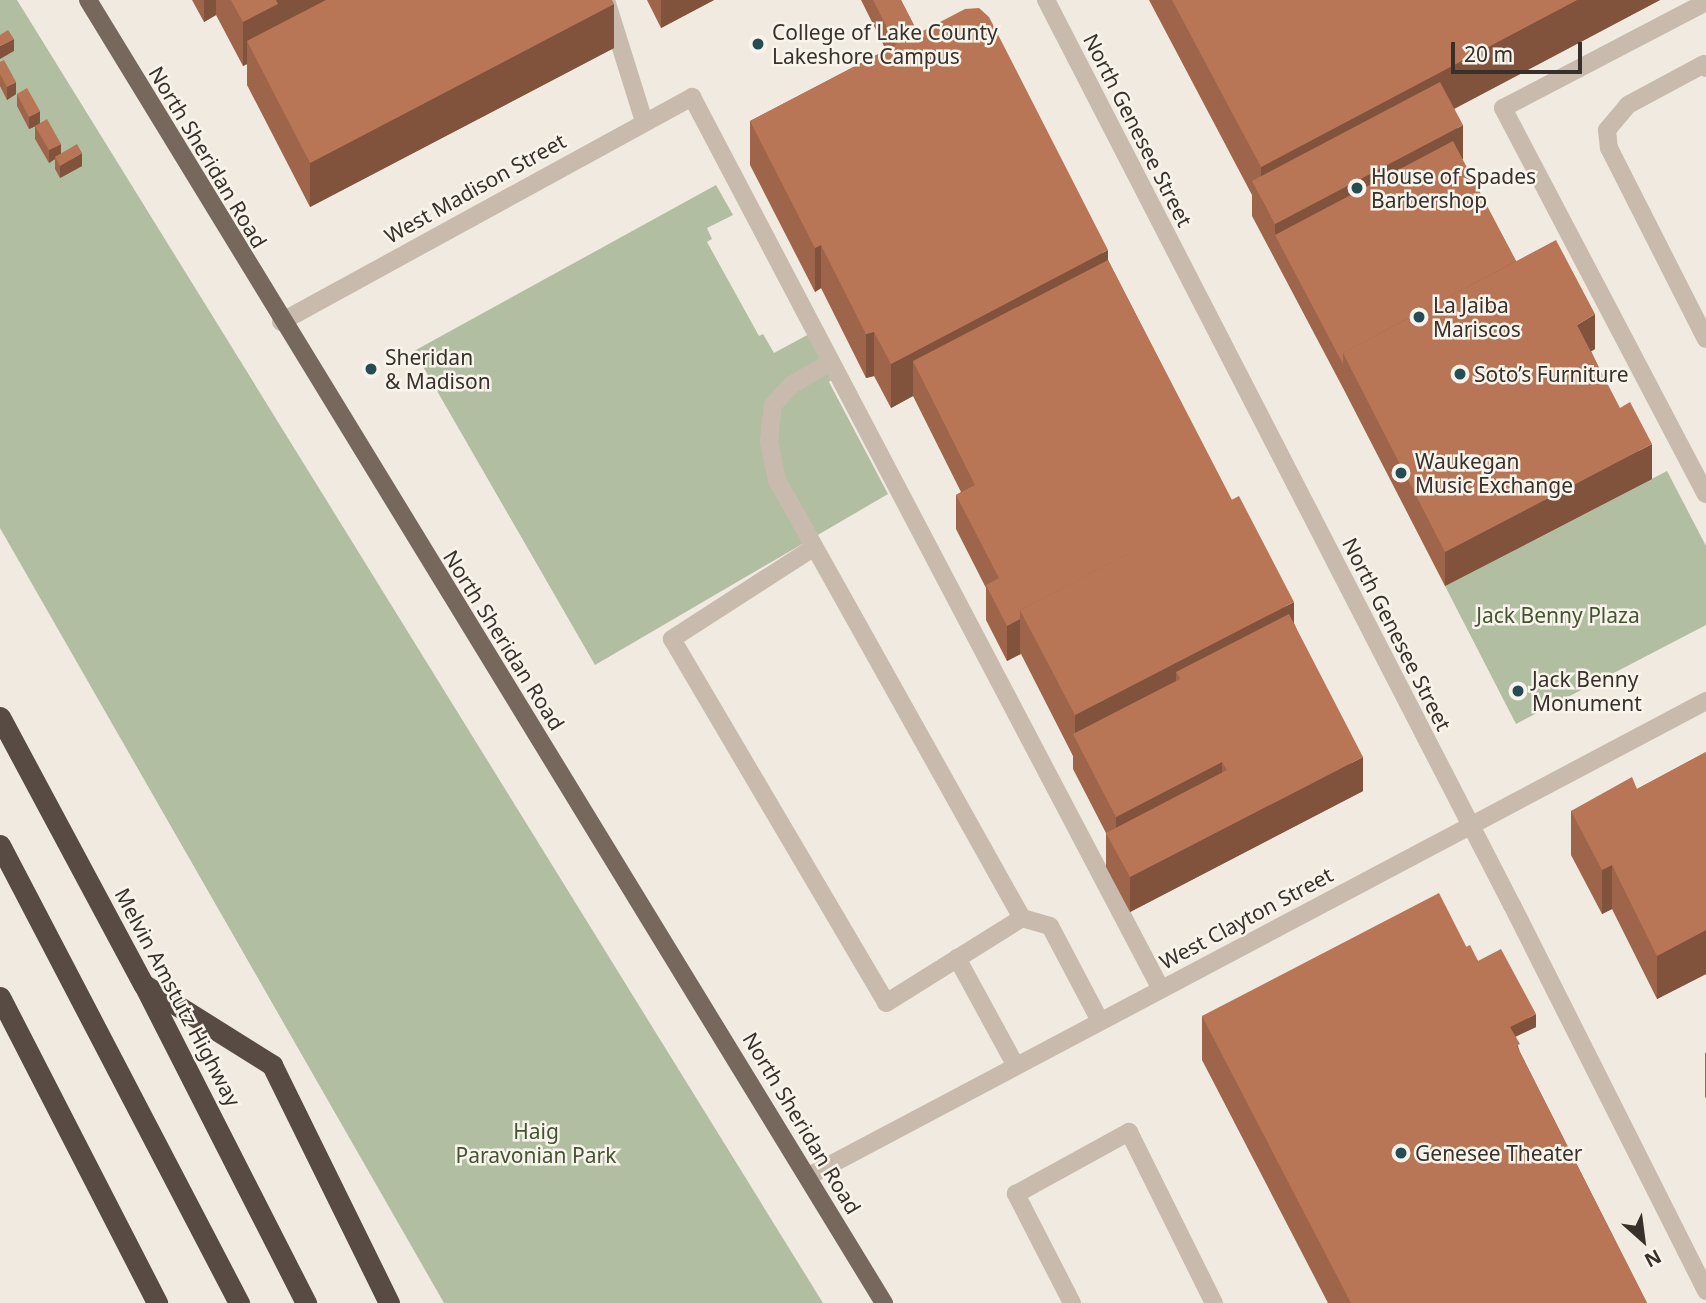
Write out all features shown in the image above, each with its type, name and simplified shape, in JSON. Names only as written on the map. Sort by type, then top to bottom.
[{"type":"highway","name":"Melvin Amstutz Highway","points":[[0,717],[144,985],[306,1303]]},
{"type":"highway","points":[[0,845],[239,1303]]},
{"type":"highway","points":[[144,985],[272,1065],[389,1303]]},
{"type":"highway","points":[[0,997],[158,1303]]},
{"type":"main road","name":"North Sheridan Road","points":[[88,0],[281,322],[809,1176],[884,1303]]},
{"type":"street","points":[[606,0],[644,121]]},
{"type":"street","name":"North Genesee Street","points":[[1046,0],[1706,1291]]},
{"type":"street","points":[[1706,2],[1503,108],[1706,494]]},
{"type":"street","points":[[1706,68],[1704,64],[1628,105],[1607,131],[1609,148],[1706,339]]},
{"type":"street","name":"West Madison Street","points":[[281,322],[692,97],[831,362]]},
{"type":"street","points":[[1100,1021],[1049,926],[1022,918],[777,480],[769,442],[773,405],[791,385],[831,362],[1161,989]]},
{"type":"street","points":[[813,548],[672,639],[886,1003],[1022,918]]},
{"type":"street","name":"West Clayton Street","points":[[809,1176],[1706,701]]},
{"type":"street","points":[[957,958],[1016,1066]]},
{"type":"street","points":[[1072,1303],[1016,1194],[1129,1132],[1214,1303]]},
{"type":"green space","name":"Haig Paravonian Park","points":[[0,0],[17,0],[823,1303],[444,1303],[0,528]]},
{"type":"green space","points":[[716,185],[733,215],[707,228],[712,239],[707,242],[759,336],[763,334],[774,353],[811,333],[834,378],[829,382],[888,494],[595,665],[414,351]]},
{"type":"green space","name":"Jack Benny Plaza","points":[[1667,471],[1706,546],[1706,625],[1516,724],[1445,586]]},
{"type":"building","points":[[231,0],[276,0],[278,4],[243,22]]},
{"type":"building","points":[[326,0],[612,0],[614,4],[310,163],[247,41]]},
{"type":"building","points":[[873,0],[901,0],[918,33],[896,45]]},
{"type":"building","points":[[1172,0],[1577,0],[1261,167]]},
{"type":"building","name":"College of Lake County Lakeshore Campus","points":[[979,8],[989,17],[1108,250],[891,364],[874,332],[866,334],[821,245],[815,248],[750,121],[965,9]]},
{"type":"building","points":[[8,30],[14,39],[0,46],[0,35]]},
{"type":"building","points":[[4,60],[16,82],[7,87],[0,74],[0,62]]},
{"type":"building","points":[[1440,82],[1463,125],[1275,224],[1252,181]]},
{"type":"building","points":[[27,88],[40,111],[29,117],[17,94]]},
{"type":"building","points":[[47,119],[61,144],[49,150],[35,126]]},
{"type":"building","points":[[1453,141],[1516,261],[1343,353],[1343,364],[1275,235]]},
{"type":"building","points":[[77,144],[82,153],[60,166],[55,157]]},
{"type":"building","points":[[1556,240],[1595,314],[1577,325],[1620,408],[1630,402],[1652,444],[1445,552],[1343,353]]},
{"type":"building","points":[[1108,260],[1232,500],[1020,610],[1020,619],[1007,626],[986,585],[999,578],[956,495],[975,485],[913,361]]},
{"type":"building","points":[[1239,496],[1294,602],[1075,715],[1020,610]]},
{"type":"building","points":[[1289,614],[1363,757],[1130,877],[1106,833],[1227,770],[1222,762],[1116,817],[1073,734],[1180,679],[1176,672]]},
{"type":"building","points":[[1706,752],[1706,930],[1657,956],[1612,865],[1602,870],[1571,811],[1632,777],[1637,789]]},
{"type":"building","name":"Genesee Theater","points":[[1439,893],[1647,1303],[1351,1303],[1202,1016]]},
{"type":"building","points":[[1470,945],[1478,961],[1501,949],[1536,1014],[1510,1027],[1520,1044],[1516,1046],[1466,947]]},
{"type":"place","name":"College of Lake County Lakeshore Campus","points":[[758,44]]},
{"type":"place","name":"House of Spades Barbershop","points":[[1357,188]]},
{"type":"place","name":"La Jaiba Mariscos","points":[[1419,317]]},
{"type":"place","name":"Sheridan & Madison","points":[[371,369]]},
{"type":"place","name":"Soto’s Furniture","points":[[1460,374]]},
{"type":"place","name":"Waukegan Music Exchange","points":[[1401,473]]},
{"type":"place","name":"Jack Benny Monument","points":[[1518,691]]},
{"type":"place","name":"Genesee Theater","points":[[1401,1153]]}]
